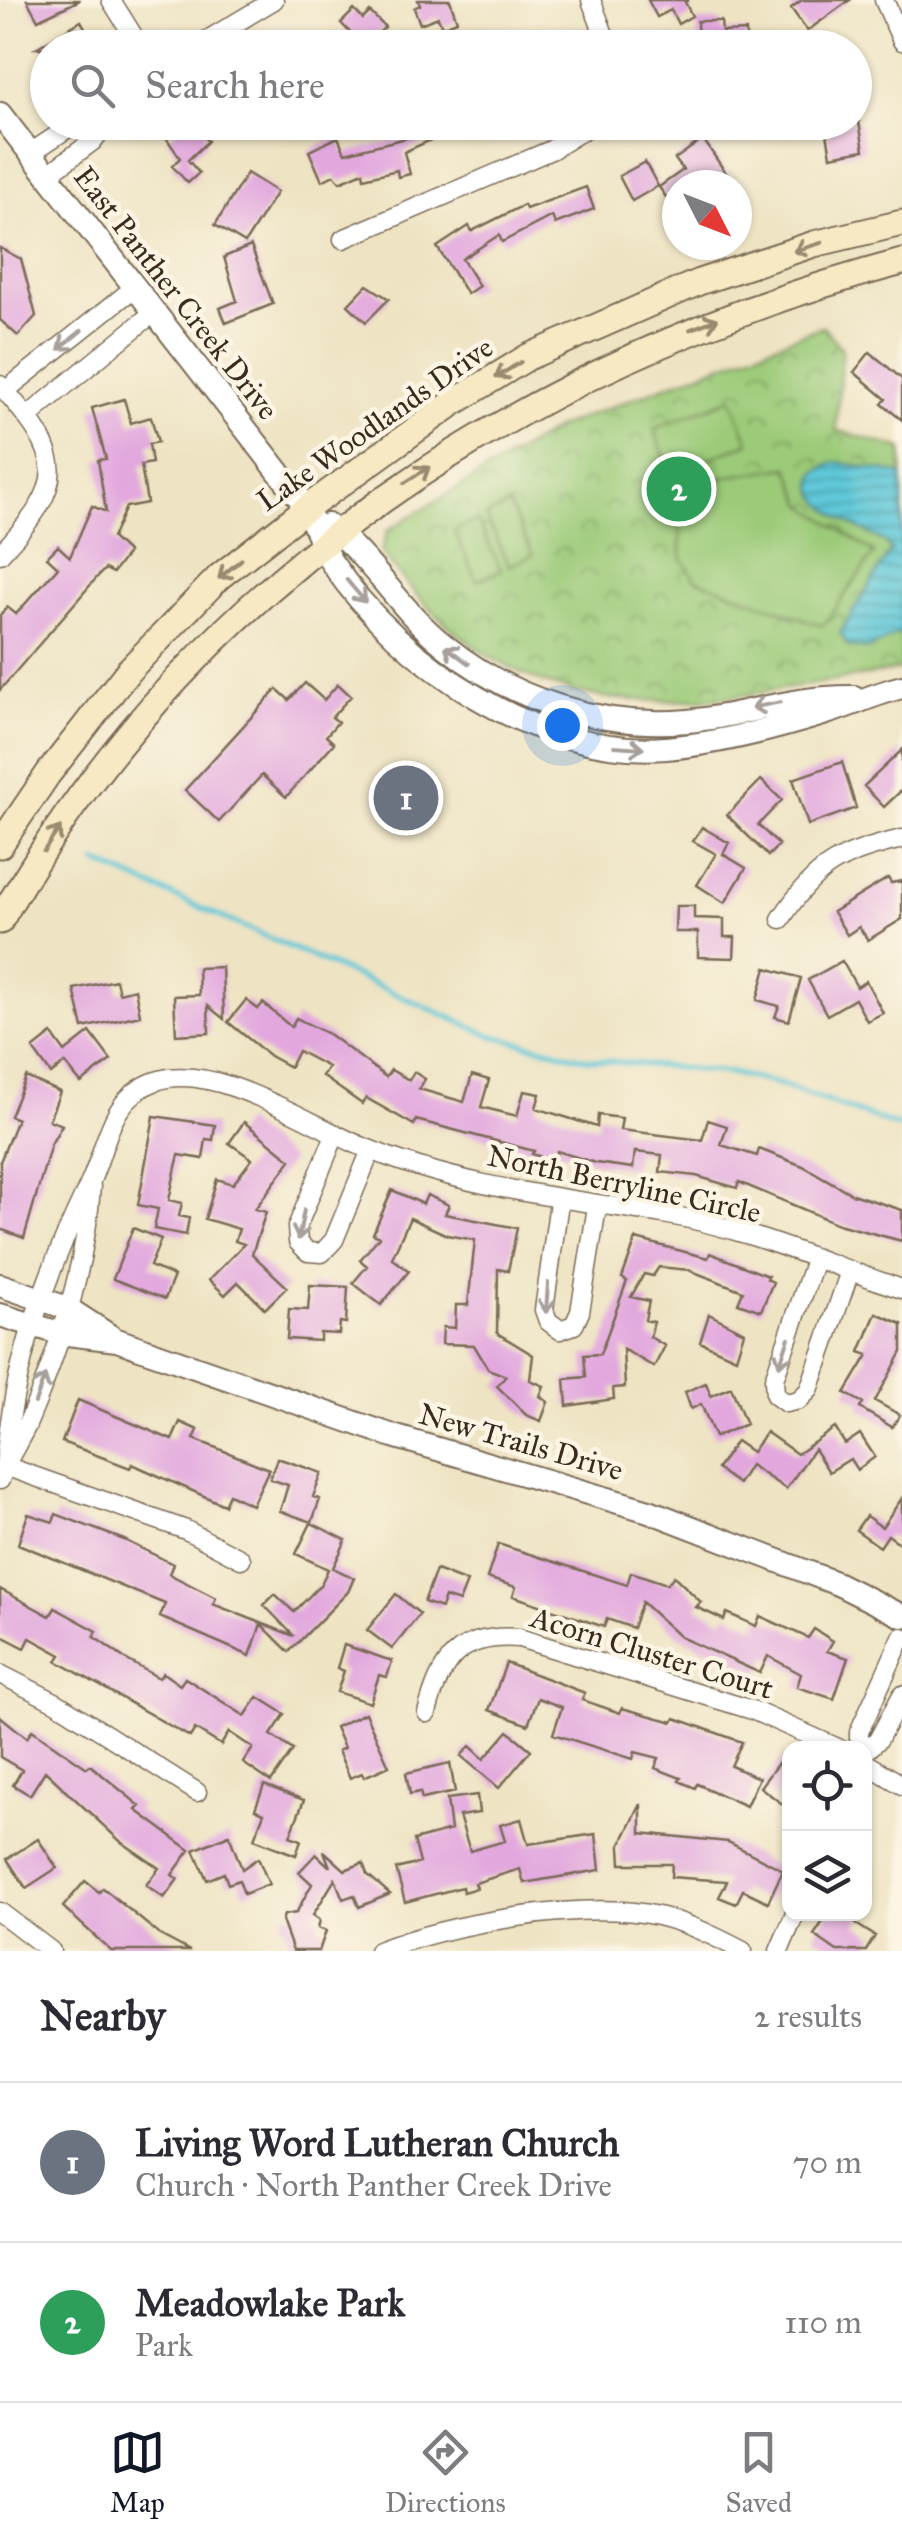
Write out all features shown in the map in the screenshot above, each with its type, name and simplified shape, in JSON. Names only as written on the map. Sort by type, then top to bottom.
[{"type":"main road","name":"Lake Woodlands Drive","points":[[0,845],[48,774],[130,670],[220,576],[454,403],[528,357],[699,282],[814,244],[902,223]]},
{"type":"main road","points":[[0,921],[77,802],[161,698],[250,602],[330,537],[481,434],[622,358],[706,323],[902,262]]},
{"type":"street","points":[[111,0],[130,30]]},
{"type":"street","points":[[224,30],[274,0]]},
{"type":"street","points":[[591,0],[603,30]]},
{"type":"street","points":[[884,0],[902,41]]},
{"type":"street","name":"East Panther Creek Drive","points":[[0,114],[330,537],[420,626],[482,672],[574,711],[638,722],[690,721],[810,696],[862,697],[902,687]]},
{"type":"street","points":[[29,154],[50,140]]},
{"type":"street","points":[[46,176],[94,140]]},
{"type":"street","points":[[343,238],[567,140]]},
{"type":"street","points":[[12,400],[134,288]]},
{"type":"street","points":[[12,400],[153,313]]},
{"type":"street","points":[[0,554],[39,511],[52,479],[52,460],[12,400]]},
{"type":"street","points":[[780,920],[799,891],[830,861],[902,840]]},
{"type":"street","name":"North Berryline Circle","points":[[91,1181],[119,1107],[136,1091],[176,1076],[201,1077],[370,1150],[559,1202],[716,1226],[902,1288]]},
{"type":"street","points":[[336,1135],[296,1227],[298,1242],[308,1252],[322,1253],[334,1240],[370,1150]]},
{"type":"street","points":[[2,1473],[12,1395],[32,1325],[68,1224],[91,1181]]},
{"type":"street","points":[[2,1473],[26,1428],[67,1308],[88,1230],[91,1181]]},
{"type":"street","points":[[559,1202],[544,1310],[548,1321],[560,1330],[574,1326],[580,1312],[597,1207]]},
{"type":"street","points":[[815,1260],[774,1379],[775,1395],[786,1403],[799,1400],[809,1390],[850,1271]]},
{"type":"street","name":"New Trails Drive","points":[[0,1285],[67,1308],[117,1340]]},
{"type":"street","name":"New Trails Drive","points":[[0,1315],[59,1333],[117,1340],[393,1436],[650,1511],[820,1577],[902,1616]]},
{"type":"street","points":[[2,1473],[186,1530],[242,1558]]},
{"type":"street","name":"Acorn Cluster Court","points":[[426,1713],[435,1681],[467,1644],[487,1636],[519,1638],[752,1710],[822,1741]]},
{"type":"street","points":[[860,1741],[859,1732],[902,1637]]},
{"type":"street","points":[[0,1674],[57,1703],[197,1792]]},
{"type":"street","points":[[872,1744],[902,1695]]},
{"type":"street","points":[[872,1767],[902,1785]]},
{"type":"street","points":[[378,1951],[420,1935],[568,1912],[626,1911],[697,1928],[743,1951]]},
{"type":"street","points":[[0,1912],[52,1951]]},
{"type":"street","points":[[780,1951],[792,1921]]},
{"type":"green space","points":[[823,326],[842,349],[836,430],[902,449],[902,669],[752,694],[683,700],[617,698],[554,686],[494,659],[436,615],[381,551],[388,530],[561,426]]},
{"type":"green space","points":[[732,398],[749,443],[671,473],[654,429]]},
{"type":"green space","points":[[788,467],[804,505],[874,553],[823,626],[695,579],[681,557],[679,498],[725,477]]},
{"type":"green space","points":[[509,505],[533,555],[509,566],[486,516]]},
{"type":"green space","points":[[477,520],[501,570],[477,581],[454,531]]},
{"type":"water","points":[[836,462],[902,474],[902,632],[868,649],[848,646],[840,633],[891,550],[885,542],[834,514],[816,494],[813,483],[817,471]]},
{"type":"building","points":[[27,0],[80,0],[38,20]]},
{"type":"building","points":[[418,0],[450,0],[457,21],[442,27],[438,17],[420,24],[414,8],[420,5]]},
{"type":"building","points":[[648,0],[689,0],[685,2],[692,16],[678,24],[671,10],[657,17]]},
{"type":"building","points":[[802,0],[850,0],[808,30],[791,8]]},
{"type":"building","points":[[354,10],[363,19],[370,12],[385,27],[348,30],[341,23]]},
{"type":"building","points":[[81,21],[86,30],[66,30]]},
{"type":"building","points":[[697,21],[721,21],[722,30],[697,30]]},
{"type":"building","points":[[168,140],[208,141],[188,160],[199,173],[188,183],[172,166],[180,158]]},
{"type":"building","points":[[339,140],[345,153],[398,140],[431,140],[404,152],[410,174],[398,177],[397,170],[364,178],[363,172],[340,182],[334,175],[322,181],[309,151]]},
{"type":"building","points":[[704,140],[724,170],[683,170],[675,159]]},
{"type":"building","points":[[828,140],[862,140],[864,150],[831,156]]},
{"type":"building","points":[[645,162],[658,186],[632,201],[619,176]]},
{"type":"building","points":[[247,173],[277,192],[245,243],[215,225]]},
{"type":"building","points":[[586,187],[594,209],[555,224],[552,216],[502,242],[499,235],[462,259],[479,286],[467,294],[437,247],[469,226],[472,231],[524,205],[526,209]]},
{"type":"building","points":[[251,246],[273,304],[226,323],[220,308],[237,301],[224,257]]},
{"type":"building","points":[[0,248],[21,259],[36,316],[18,336],[0,320]]},
{"type":"building","points":[[367,285],[389,299],[366,322],[348,305]]},
{"type":"building","points":[[870,352],[902,379],[902,420],[882,404],[886,399],[854,372]]},
{"type":"building","points":[[124,399],[131,423],[151,417],[158,442],[149,444],[152,463],[141,465],[147,503],[126,507],[112,538],[128,553],[113,573],[105,569],[99,575],[0,690],[0,615],[7,607],[16,614],[58,567],[47,557],[58,546],[70,557],[92,506],[106,512],[98,460],[106,459],[92,408]]},
{"type":"building","points":[[305,683],[324,700],[338,684],[351,696],[332,717],[338,722],[326,736],[334,743],[286,797],[262,775],[219,822],[185,790],[277,689],[289,700]]},
{"type":"building","points":[[902,750],[902,790],[884,807],[864,786]]},
{"type":"building","points":[[842,762],[856,808],[808,825],[793,779]]},
{"type":"building","points":[[761,780],[782,800],[758,825],[779,845],[768,856],[727,815]]},
{"type":"building","points":[[702,827],[729,843],[723,854],[746,868],[725,903],[697,885],[716,854],[693,841]]},
{"type":"building","points":[[888,878],[891,883],[902,881],[902,919],[868,940],[859,927],[847,935],[833,912]]},
{"type":"building","points":[[676,906],[694,906],[694,918],[724,919],[724,937],[735,937],[734,958],[698,957],[698,932],[675,932]]},
{"type":"building","points":[[842,961],[857,987],[866,981],[883,1013],[867,1021],[855,999],[827,1015],[808,980]]},
{"type":"building","points":[[222,967],[224,1019],[208,1006],[209,1033],[176,1035],[174,996],[199,995],[198,968]]},
{"type":"building","points":[[766,968],[801,978],[789,1021],[775,1017],[779,1006],[757,1000]]},
{"type":"building","points":[[116,980],[119,993],[135,989],[140,1015],[83,1028],[74,989]]},
{"type":"building","points":[[246,1000],[258,1009],[263,1003],[291,1027],[296,1018],[330,1035],[386,1077],[391,1070],[409,1080],[414,1072],[425,1079],[419,1089],[464,1102],[472,1075],[489,1080],[481,1107],[517,1116],[524,1091],[540,1094],[536,1108],[597,1127],[598,1115],[622,1118],[620,1130],[702,1140],[708,1120],[727,1126],[721,1145],[757,1156],[759,1149],[803,1166],[852,1194],[902,1210],[902,1241],[838,1224],[739,1182],[737,1188],[696,1176],[660,1172],[662,1155],[635,1152],[633,1168],[596,1163],[557,1151],[554,1161],[532,1154],[534,1151],[416,1120],[414,1125],[366,1098],[362,1104],[322,1076],[328,1067],[298,1051],[290,1067],[270,1056],[228,1022]]},
{"type":"building","points":[[90,1032],[111,1060],[81,1083],[65,1063],[51,1074],[33,1049],[52,1034],[65,1052]]},
{"type":"building","points":[[26,1077],[60,1092],[49,1120],[62,1125],[51,1144],[24,1238],[0,1229],[0,1162],[17,1119],[10,1116]]},
{"type":"building","points":[[154,1116],[215,1125],[213,1140],[206,1139],[203,1159],[179,1155],[169,1200],[182,1203],[179,1216],[189,1218],[186,1235],[154,1229],[158,1209],[138,1205]]},
{"type":"building","points":[[244,1122],[291,1160],[255,1209],[266,1212],[252,1254],[287,1287],[265,1309],[238,1282],[225,1295],[209,1280],[244,1244],[235,1241],[239,1229],[205,1219],[217,1179],[233,1184],[252,1159],[229,1143]]},
{"type":"building","points":[[392,1190],[423,1204],[427,1195],[449,1205],[445,1214],[517,1228],[508,1271],[498,1269],[497,1333],[533,1355],[530,1380],[544,1386],[540,1396],[548,1402],[541,1421],[526,1415],[497,1386],[506,1376],[488,1369],[474,1345],[442,1344],[443,1327],[455,1328],[456,1305],[468,1305],[475,1240],[447,1235],[410,1218],[392,1258],[409,1271],[381,1305],[353,1283],[367,1266],[360,1260],[379,1237],[373,1234]]},
{"type":"building","points":[[133,1228],[161,1239],[150,1266],[174,1276],[165,1299],[113,1279]]},
{"type":"building","points":[[636,1239],[708,1258],[710,1253],[768,1276],[773,1282],[761,1311],[738,1303],[743,1291],[689,1270],[659,1267],[653,1276],[644,1274],[631,1297],[649,1301],[645,1320],[654,1322],[650,1337],[665,1346],[654,1367],[623,1349],[625,1387],[613,1388],[614,1399],[567,1406],[565,1379],[586,1377],[584,1355],[600,1354],[627,1281],[622,1278]]},
{"type":"building","points":[[310,1285],[348,1287],[346,1323],[340,1322],[339,1334],[320,1333],[320,1341],[287,1339],[289,1309],[308,1310]]},
{"type":"building","points":[[876,1313],[902,1324],[902,1352],[875,1401],[900,1415],[892,1427],[860,1408],[863,1403],[845,1393],[868,1355],[860,1352]]},
{"type":"building","points":[[709,1314],[744,1332],[736,1358],[700,1342]]},
{"type":"building","points":[[706,1383],[711,1396],[731,1387],[746,1424],[715,1437],[701,1404],[691,1409],[685,1392]]},
{"type":"building","points":[[78,1400],[172,1440],[180,1422],[198,1430],[194,1439],[269,1469],[252,1505],[229,1494],[224,1505],[132,1464],[130,1468],[62,1442]]},
{"type":"building","points":[[835,1428],[845,1444],[860,1434],[875,1457],[857,1470],[850,1459],[829,1472],[814,1449],[786,1489],[750,1465],[738,1484],[717,1469],[736,1441],[752,1452],[766,1432],[797,1454]]},
{"type":"building","points":[[277,1458],[322,1473],[313,1497],[320,1499],[312,1522],[280,1511],[288,1485],[270,1479]]},
{"type":"building","points":[[902,1498],[902,1545],[888,1535],[880,1547],[856,1530],[866,1516],[882,1527]]},
{"type":"building","points":[[28,1514],[53,1522],[56,1514],[124,1540],[173,1564],[169,1574],[216,1598],[213,1604],[294,1636],[264,1605],[275,1594],[294,1612],[321,1584],[328,1569],[296,1554],[311,1523],[346,1540],[333,1568],[354,1578],[348,1592],[289,1652],[261,1624],[250,1656],[160,1617],[165,1604],[18,1544]]},
{"type":"building","points":[[498,1544],[627,1585],[631,1572],[667,1584],[674,1576],[701,1602],[696,1607],[724,1620],[727,1613],[756,1626],[760,1616],[808,1638],[814,1629],[833,1641],[827,1651],[848,1658],[834,1699],[797,1687],[801,1674],[768,1656],[760,1673],[680,1637],[642,1602],[633,1628],[607,1619],[604,1627],[513,1596],[516,1587],[487,1578]]},
{"type":"building","points":[[436,1570],[467,1582],[459,1602],[445,1597],[441,1608],[424,1602]]},
{"type":"building","points":[[0,1589],[50,1616],[55,1608],[97,1631],[94,1637],[127,1660],[159,1678],[163,1673],[180,1685],[185,1678],[245,1716],[258,1697],[285,1714],[271,1735],[293,1750],[271,1782],[243,1763],[253,1748],[229,1732],[221,1745],[195,1729],[190,1737],[57,1661],[61,1655],[30,1638],[25,1648],[0,1635]]},
{"type":"building","points":[[396,1594],[420,1614],[392,1649],[367,1630]]},
{"type":"building","points":[[344,1645],[392,1661],[387,1677],[379,1675],[370,1703],[337,1692],[344,1671],[337,1668]]},
{"type":"building","points":[[506,1663],[585,1693],[582,1700],[620,1713],[622,1708],[673,1722],[675,1718],[742,1742],[731,1766],[759,1778],[746,1806],[697,1784],[695,1788],[655,1768],[659,1758],[635,1752],[633,1759],[553,1734],[562,1707],[538,1698],[528,1725],[489,1710]]},
{"type":"building","points":[[365,1713],[389,1766],[364,1777],[362,1773],[350,1778],[338,1751],[344,1748],[335,1727]]},
{"type":"building","points":[[0,1716],[27,1738],[32,1730],[87,1768],[90,1765],[140,1806],[136,1810],[190,1850],[172,1875],[178,1879],[164,1898],[146,1885],[159,1868],[120,1841],[45,1771],[30,1795],[13,1785],[22,1770],[0,1757]]},
{"type":"building","points":[[508,1731],[531,1750],[499,1788],[461,1756],[470,1746],[484,1759]]},
{"type":"building","points":[[782,1758],[782,1804],[760,1787]]},
{"type":"building","points":[[450,1763],[455,1792],[422,1799],[420,1792],[410,1794],[406,1773]]},
{"type":"building","points":[[264,1785],[304,1800],[290,1836],[301,1840],[296,1855],[254,1839],[264,1813],[255,1809]]},
{"type":"building","points":[[477,1795],[479,1813],[459,1816],[470,1851],[505,1841],[500,1825],[521,1819],[528,1844],[596,1834],[600,1870],[524,1883],[520,1869],[475,1883],[477,1888],[463,1892],[462,1887],[405,1902],[396,1869],[420,1863],[414,1840],[451,1830],[447,1799]]},
{"type":"building","points":[[641,1804],[641,1833],[728,1842],[782,1872],[768,1902],[743,1890],[736,1904],[719,1897],[727,1881],[671,1877],[672,1864],[621,1864],[620,1846]]},
{"type":"building","points":[[229,1835],[242,1869],[258,1858],[269,1884],[244,1894],[239,1880],[228,1884],[224,1873],[207,1880],[194,1850]]},
{"type":"building","points":[[38,1839],[57,1868],[26,1888],[7,1859]]},
{"type":"building","points":[[324,1851],[345,1870],[363,1863],[367,1874],[390,1894],[359,1907],[354,1895],[343,1899],[335,1879],[313,1915],[320,1920],[318,1928],[326,1931],[319,1951],[293,1951],[282,1921],[284,1915],[296,1913],[312,1884],[299,1872],[316,1854],[330,1867]]},
{"type":"building","points":[[85,1881],[99,1892],[103,1888],[160,1935],[190,1951],[111,1951],[63,1907]]},
{"type":"building","points":[[823,1921],[858,1921],[856,1924],[875,1936],[866,1951],[837,1951],[814,1935]]},
{"type":"waterway","points":[[96,862],[490,1035],[587,1059],[730,1073],[778,1084],[902,1128]]},
{"type":"place","name":"Meadowlake Park","points":[[679,489]]},
{"type":"place","name":"Living Word Lutheran Church","points":[[406,798]]}]
